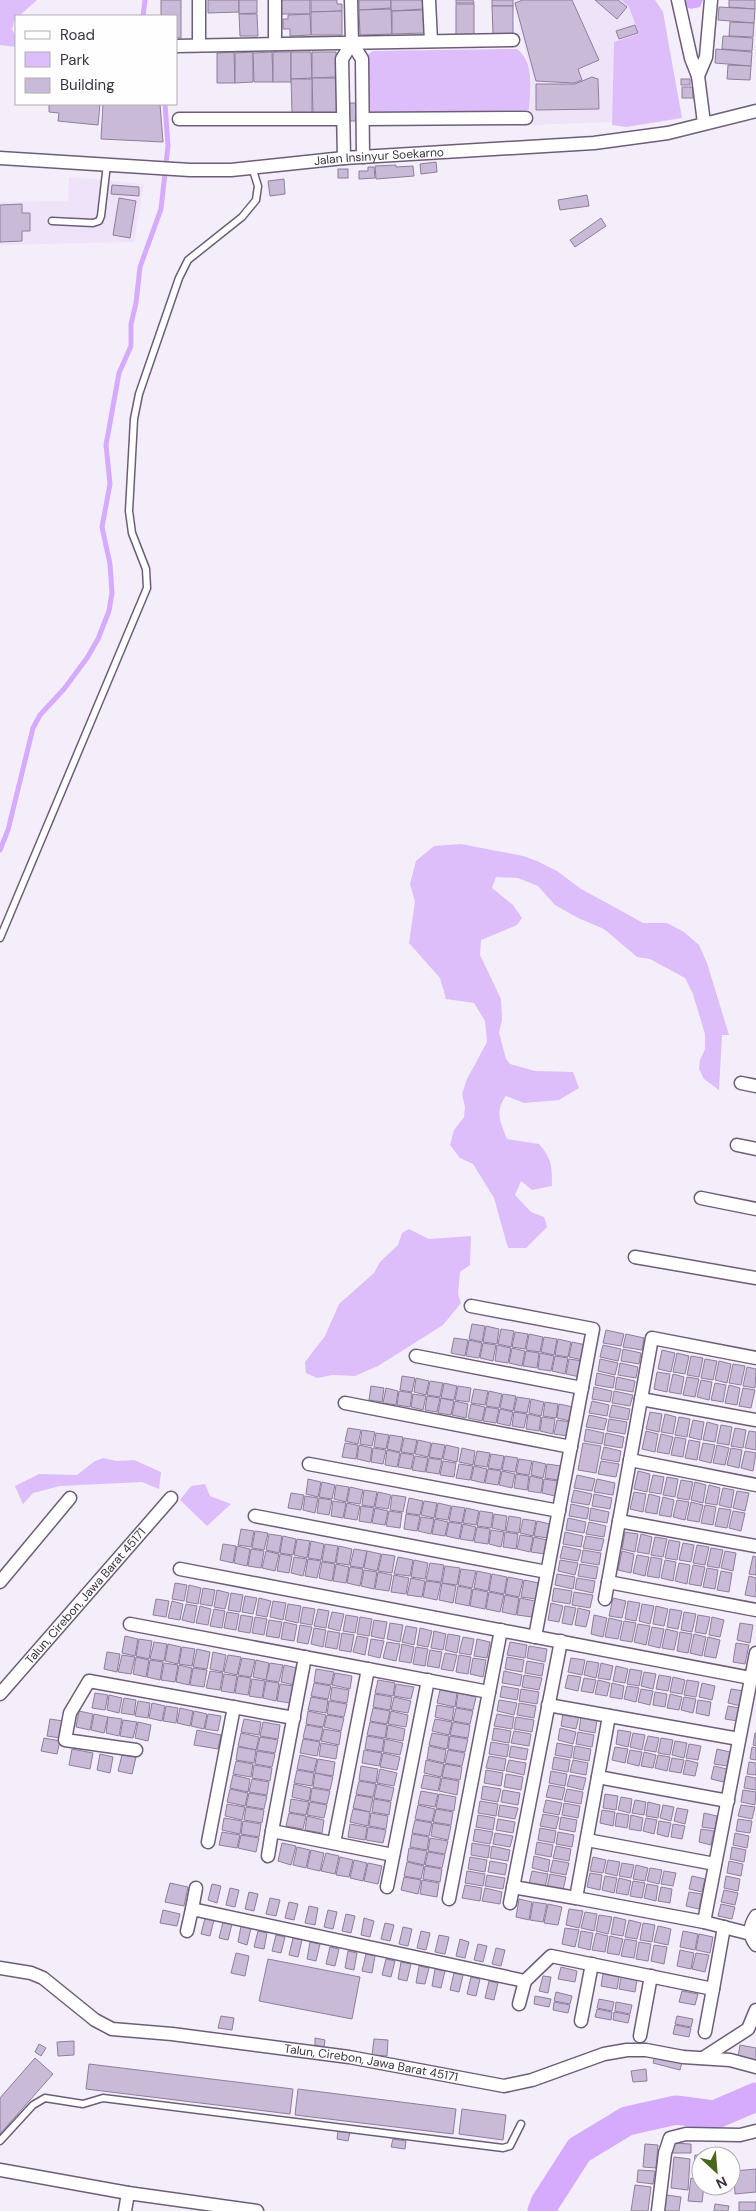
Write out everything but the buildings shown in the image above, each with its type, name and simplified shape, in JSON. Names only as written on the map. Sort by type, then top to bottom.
[{"type":"street","points":[[199,0],[199,46]]},
{"type":"street","points":[[275,0],[275,44]]},
{"type":"street","points":[[351,0],[352,43],[362,59],[363,157]]},
{"type":"street","points":[[429,0],[431,42]]},
{"type":"street","points":[[678,0],[691,58],[698,76],[701,124]]},
{"type":"street","points":[[698,76],[706,57],[711,0]]},
{"type":"street","points":[[178,46],[514,40]]},
{"type":"street","points":[[344,158],[342,59],[352,43]]},
{"type":"street","name":"Jalan Insinyur Soekarno","points":[[0,158],[190,170],[231,170],[344,158],[594,143],[668,133],[756,111]]},
{"type":"street","points":[[362,119],[526,118]]},
{"type":"street","points":[[179,119],[343,119]]},
{"type":"street","points":[[741,1083],[756,1086]]},
{"type":"street","points":[[737,1145],[756,1149]]},
{"type":"street","points":[[701,1198],[756,1209]]},
{"type":"street","points":[[635,1258],[756,1278]]},
{"type":"street","points":[[471,1306],[593,1329],[535,1636]]},
{"type":"street","points":[[605,1599],[652,1338],[756,1358]]},
{"type":"street","points":[[416,1356],[582,1388]]},
{"type":"street","points":[[641,1399],[756,1420]]},
{"type":"street","points":[[345,1403],[571,1447]]},
{"type":"street","points":[[630,1460],[756,1485]]},
{"type":"street","points":[[309,1464],[559,1511]]},
{"type":"street","points":[[0,1582],[70,1498]]},
{"type":"street","name":"Talun, Cirebon, Jawa Barat 45171","points":[[0,1694],[171,1498]]},
{"type":"street","points":[[255,1516],[547,1572]]},
{"type":"street","points":[[619,1521],[756,1546]]},
{"type":"street","points":[[180,1569],[754,1678]]},
{"type":"street","points":[[608,1582],[756,1610]]},
{"type":"street","points":[[130,1624],[489,1692]]},
{"type":"street","points":[[449,1899],[500,1630]]},
{"type":"street","points":[[510,1903],[561,1641]]},
{"type":"street","points":[[704,1922],[754,1678],[756,1653]]},
{"type":"street","points":[[268,1856],[305,1657]]},
{"type":"street","points":[[334,1844],[368,1669]]},
{"type":"street","points":[[387,1887],[428,1680]]},
{"type":"street","points":[[136,1750],[65,1740],[70,1713],[89,1681],[294,1718]]},
{"type":"street","points":[[548,1705],[740,1739]]},
{"type":"street","points":[[208,1842],[234,1707]]},
{"type":"street","points":[[576,1898],[609,1716]]},
{"type":"street","points":[[598,1777],[728,1801]]},
{"type":"street","points":[[272,1831],[393,1855]]},
{"type":"street","points":[[587,1840],[715,1864]]},
{"type":"street","points":[[513,1887],[704,1922],[724,1927],[753,1940]]},
{"type":"street","points":[[187,1931],[196,1888]]},
{"type":"street","points":[[192,1909],[525,1981]]},
{"type":"street","points":[[753,1940],[751,1927],[756,1916]]},
{"type":"street","points":[[705,2032],[724,1927]]},
{"type":"street","points":[[519,2004],[525,1981],[551,1956],[713,1989]]},
{"type":"street","points":[[581,2021],[592,1964]]},
{"type":"street","name":"Talun, Cirebon, Jawa Barat 45171","points":[[0,1968],[43,1978],[95,2020],[112,2029],[172,2034],[348,2057],[504,2086],[532,2080],[604,2054],[627,2050],[646,2050],[683,2057],[730,2060],[756,2067]]},
{"type":"street","points":[[640,2036],[651,1976]]},
{"type":"street","points":[[703,2058],[748,2028],[756,2010]]},
{"type":"street","points":[[658,2211],[665,2153],[670,2138],[686,2134],[740,2135],[756,2132]]},
{"type":"street","points":[[0,2170],[128,2193],[257,2211]]},
{"type":"street","points":[[125,2211],[128,2193]]},
{"type":"lane","points":[[52,220],[93,223],[99,221],[107,164]]},
{"type":"lane","points":[[0,938],[142,604],[147,588],[146,569],[132,533],[129,511],[134,418],[139,394],[179,278],[188,260],[242,217],[256,200],[258,186],[252,167]]},
{"type":"lane","points":[[0,2141],[33,2106],[45,2098],[83,2104],[103,2098],[503,2148],[510,2146],[521,2124]]},
{"type":"shaded area","points":[[513,0],[621,0],[629,7],[639,34],[614,42],[612,122],[529,125],[532,78]]},
{"type":"shaded area","points":[[685,0],[703,0],[700,7],[691,9],[687,7]]},
{"type":"shaded area","points":[[69,177],[144,184],[134,242],[0,245],[0,202],[68,201]]},
{"type":"green space","points":[[0,0],[37,0],[20,15],[15,15],[12,29],[15,35],[15,47],[0,45]]},
{"type":"green space","points":[[621,0],[655,0],[663,12],[682,118],[626,127],[612,125],[614,42],[639,34],[629,7]]},
{"type":"green space","points":[[517,49],[527,61],[529,69],[529,110],[368,113],[366,56],[373,51]]},
{"type":"green space","points":[[461,844],[523,856],[537,861],[557,871],[581,889],[643,923],[667,923],[684,932],[699,945],[707,963],[729,1035],[722,1035],[719,1090],[704,1079],[699,1069],[700,1060],[705,1049],[705,1034],[693,994],[685,978],[650,959],[637,957],[604,929],[578,918],[555,905],[538,886],[518,878],[496,877],[492,888],[513,905],[522,918],[517,925],[481,940],[480,955],[501,999],[502,1020],[499,1033],[506,1059],[510,1064],[535,1071],[573,1072],[579,1088],[559,1100],[524,1103],[506,1096],[500,1107],[500,1118],[507,1139],[539,1144],[547,1154],[551,1168],[552,1186],[532,1190],[521,1181],[515,1195],[531,1212],[544,1217],[547,1227],[526,1248],[508,1248],[494,1198],[473,1164],[460,1158],[450,1145],[454,1130],[464,1117],[465,1107],[462,1094],[467,1079],[487,1042],[485,1021],[474,1003],[446,999],[440,978],[409,943],[415,902],[410,884],[416,861],[434,846]]},
{"type":"green space","points":[[409,1229],[429,1239],[471,1236],[470,1265],[460,1272],[458,1294],[461,1303],[443,1325],[378,1366],[355,1376],[333,1375],[317,1378],[306,1373],[305,1362],[325,1336],[339,1304],[374,1273],[380,1262],[398,1245],[402,1233]]},
{"type":"green space","points":[[103,1458],[117,1461],[134,1460],[161,1472],[159,1489],[142,1482],[60,1486],[33,1493],[23,1504],[15,1486],[39,1474],[77,1475],[95,1461]]},
{"type":"green space","points":[[205,1484],[210,1496],[231,1504],[207,1526],[180,1500],[191,1486]]},
{"type":"waterway","points":[[143,15],[145,0]]},
{"type":"waterway","points":[[0,850],[8,830],[33,728],[40,715],[64,689],[87,658],[98,639],[109,611],[112,593],[110,564],[102,527],[110,484],[106,445],[119,373],[131,346],[131,324],[136,303],[140,267],[161,209],[168,146],[165,105]]},
{"type":"waterway","points":[[542,2211],[545,2203],[579,2150],[627,2121],[676,2110],[714,2115],[756,2097]]}]
